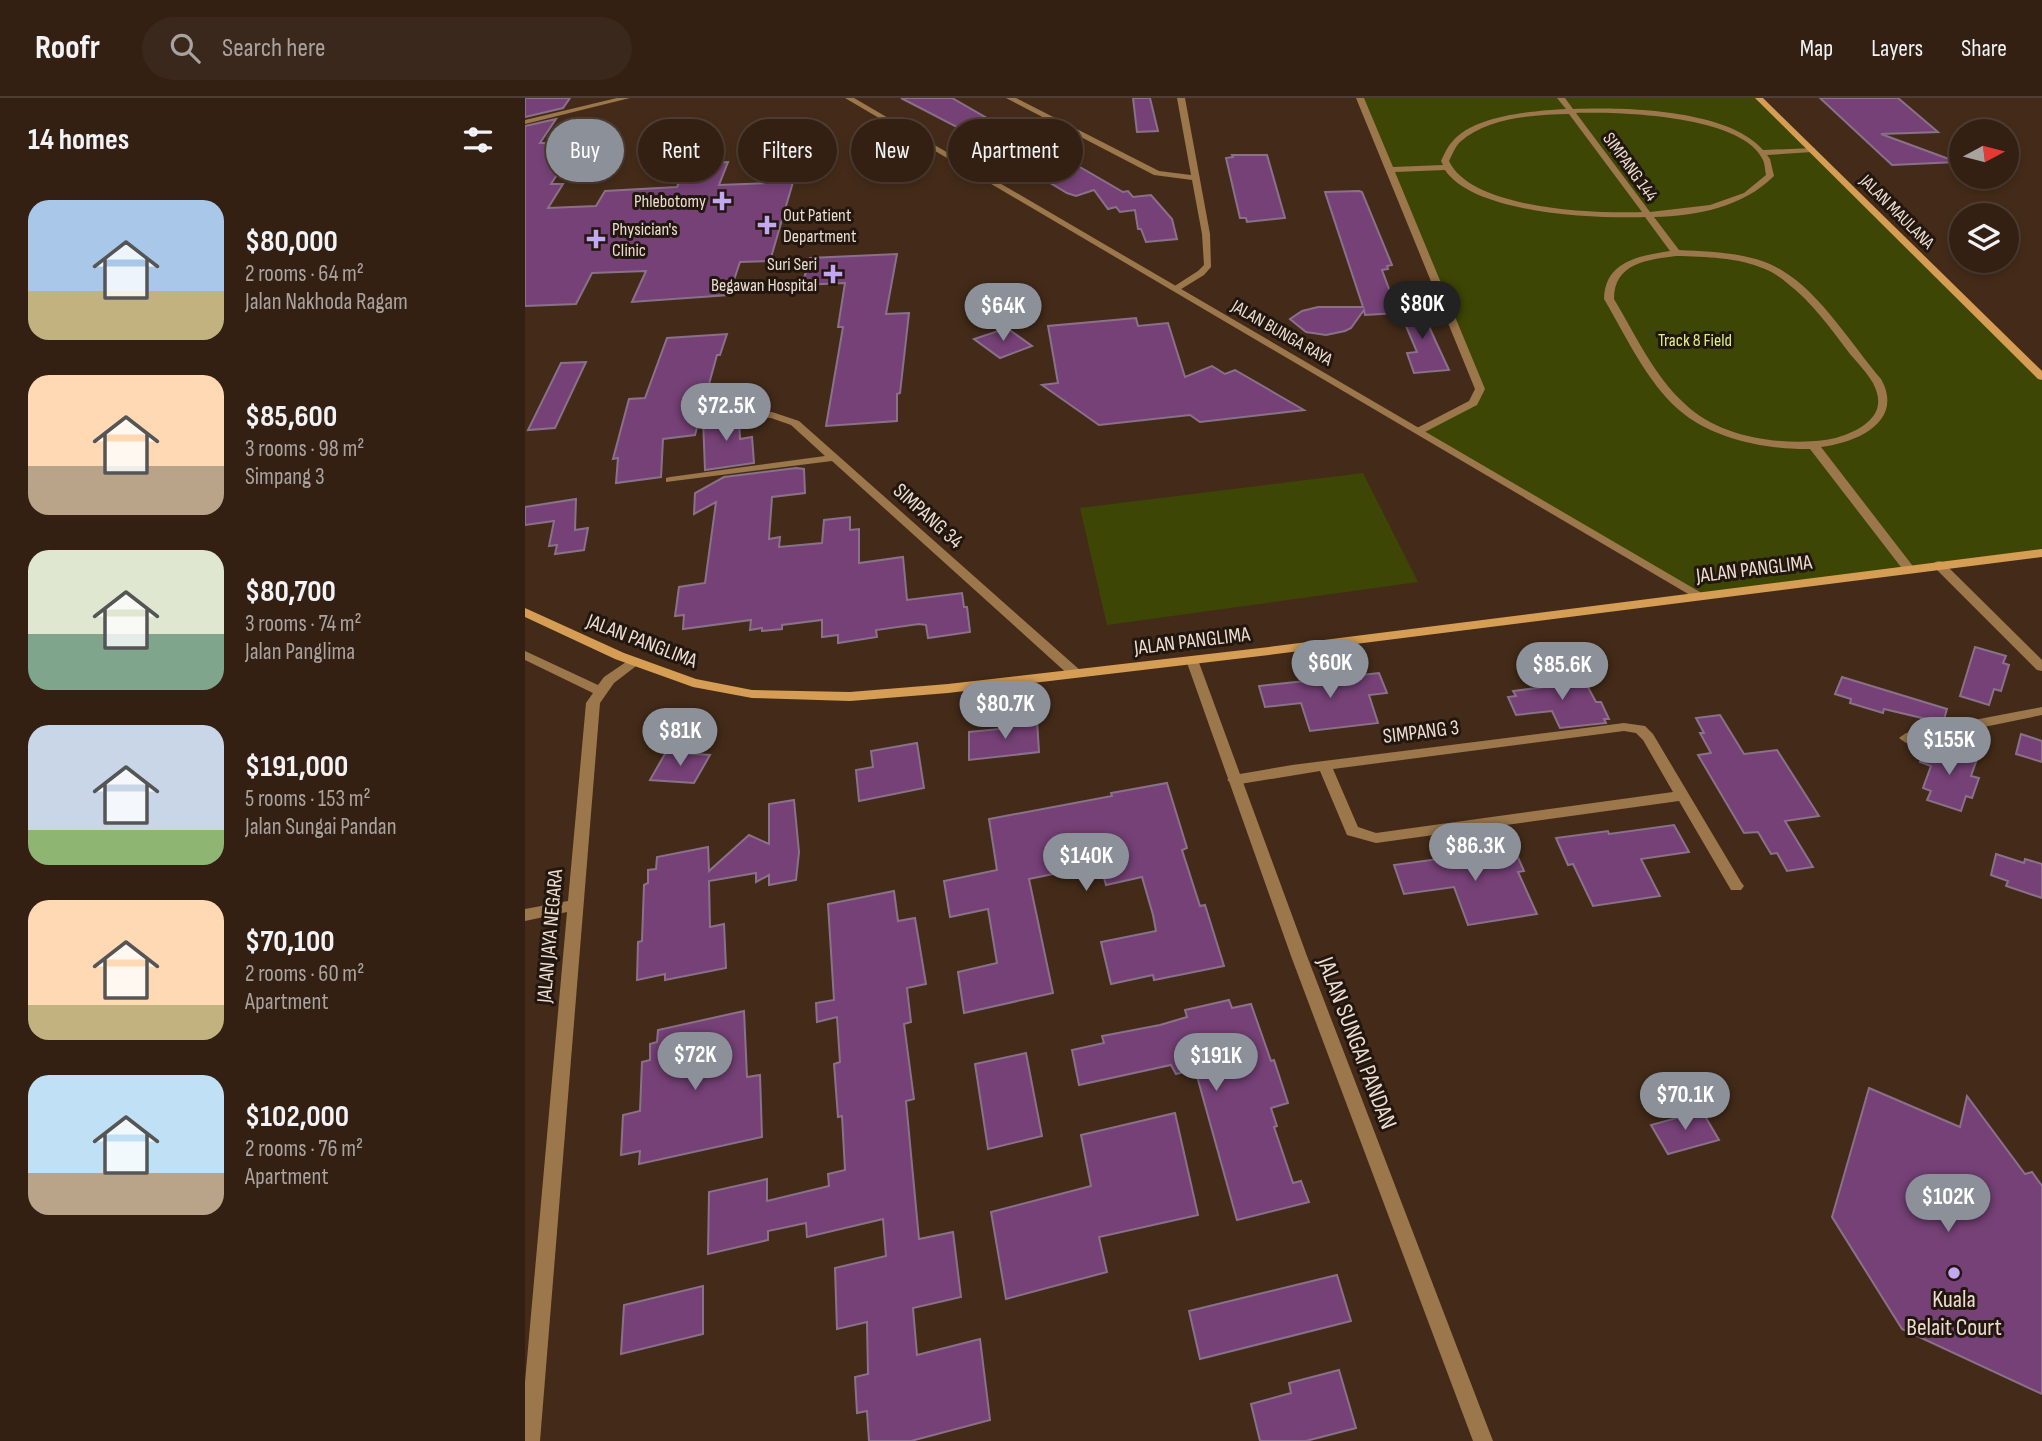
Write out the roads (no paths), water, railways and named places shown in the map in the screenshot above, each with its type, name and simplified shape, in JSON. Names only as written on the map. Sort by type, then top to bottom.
[{"type":"main road","name":"JALAN MAULANA","points":[[1759,98],[2042,377]]},
{"type":"main road","name":"JALAN PANGLIMA","points":[[525,612],[634,663],[719,689],[837,698],[898,695],[1076,674],[2042,553]]},
{"type":"street","points":[[525,122],[626,98]]},
{"type":"street","name":"JALAN BUNGA RAYA","points":[[849,98],[1699,595]]},
{"type":"street","points":[[1010,98],[1157,173],[1195,178]]},
{"type":"street","points":[[1175,289],[1202,273],[1208,265],[1206,234],[1181,98]]},
{"type":"street","points":[[1360,98],[1481,389],[1472,403],[1419,431]]},
{"type":"street","name":"SIMPANG 144","points":[[1561,98],[1675,253]]},
{"type":"street","points":[[1643,112],[1689,119],[1739,136],[1769,164],[1770,176],[1762,186],[1749,194],[1710,209],[1586,215],[1537,209],[1480,193],[1456,179],[1445,162],[1450,146],[1470,131],[1513,118],[1571,113],[1643,112]]},
{"type":"street","points":[[1760,153],[1812,150]]},
{"type":"street","points":[[1390,170],[1448,167]]},
{"type":"street","points":[[1675,253],[1739,258],[1780,274],[1799,288],[1877,381],[1884,395],[1885,405],[1881,414],[1851,437],[1814,446],[1763,441],[1717,428],[1679,406],[1609,299],[1607,287],[1611,277],[1630,263],[1675,253]]},
{"type":"street","name":"SIMPANG 34","points":[[743,414],[772,415],[795,423],[1076,674]]},
{"type":"street","points":[[1814,446],[1908,568]]},
{"type":"street","points":[[670,480],[834,458]]},
{"type":"street","points":[[1939,565],[2042,667]]},
{"type":"street","points":[[525,655],[600,691],[610,680],[634,663]]},
{"type":"street","name":"JALAN SUNGAI PANDAN","points":[[1192,660],[1234,780],[1483,1441]]},
{"type":"street","name":"JALAN JAYA NEGARA","points":[[530,1441],[593,703],[600,691]]},
{"type":"street","points":[[1906,738],[2042,711]]},
{"type":"street","name":"SIMPANG 3","points":[[1234,780],[1624,727],[1640,729],[1648,737],[1736,886]]},
{"type":"street","points":[[1325,766],[1352,831],[1376,838],[1682,796]]},
{"type":"street","points":[[525,915],[575,905]]},
{"type":"place","name":"Phlebotomy","points":[[722,201]]},
{"type":"place","name":"Out Patient Department","points":[[767,225]]},
{"type":"place","name":"Physician's Clinic","points":[[596,239]]},
{"type":"place","name":"Suri Seri Begawan Hospital","points":[[833,274]]},
{"type":"place","name":"Kuala Belait Court","points":[[1954,1273]]},
{"type":"park label","name":"Track 8 Field","points":[[1695,340]]}]
